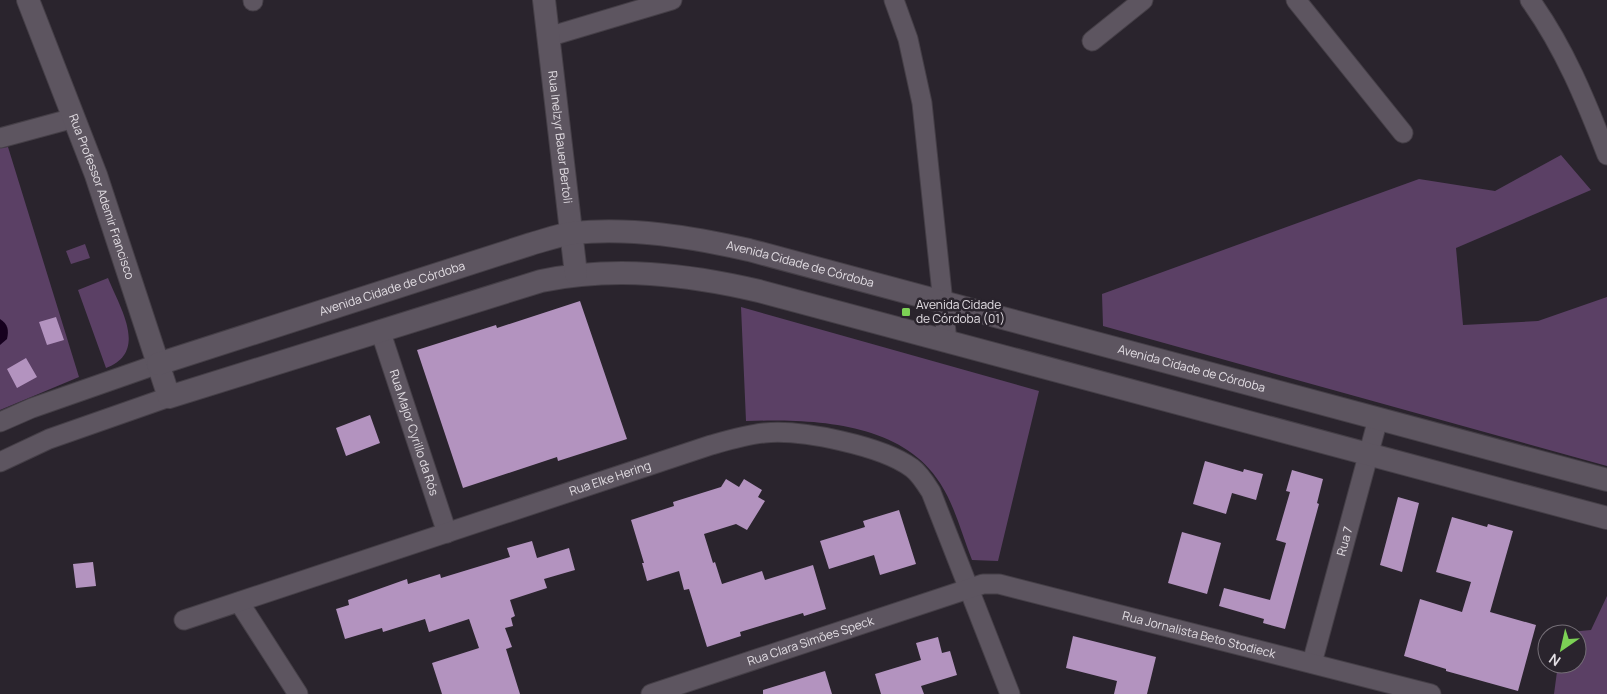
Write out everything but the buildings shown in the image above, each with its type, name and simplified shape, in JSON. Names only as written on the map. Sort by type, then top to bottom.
[{"type":"street","name":"Rua Professor Ademir Francisco","points":[[28,0],[96,175],[169,397]]},
{"type":"street","name":"Rua Inelzyr Bauer Bertoli","points":[[544,0],[576,274]]},
{"type":"street","points":[[548,37],[672,0]]},
{"type":"street","points":[[894,0],[908,38],[922,103],[947,341]]},
{"type":"street","points":[[1092,41],[1144,0]]},
{"type":"street","points":[[1296,0],[1403,133]]},
{"type":"street","points":[[1530,0],[1560,47],[1579,86],[1607,155]]},
{"type":"street","points":[[0,138],[74,118]]},
{"type":"street","name":"Avenida Cidade de Córdoba","points":[[0,422],[32,408],[158,364],[494,255],[571,233],[634,232],[705,240],[1607,480]]},
{"type":"street","points":[[0,462],[49,439],[169,397],[505,291],[576,274],[640,272],[718,281],[1607,518]]},
{"type":"street","name":"Rua Major Cyrillo da Rós","points":[[380,330],[447,533]]},
{"type":"street","name":"Rua 7","points":[[1312,663],[1378,419]]},
{"type":"street","name":"Rua Elke Hering","points":[[184,620],[711,445],[765,433],[793,433],[869,449],[894,458],[913,469],[931,492],[1010,694]]},
{"type":"street","name":"Rua Jornalista Beto Stodieck","points":[[968,589],[983,584],[1013,586],[1431,694]]},
{"type":"street","name":"Rua Clara Simões Speck","points":[[651,694],[968,589]]},
{"type":"street","points":[[239,602],[298,694]]},
{"type":"shaded area","points":[[8,147],[79,377],[0,410],[0,148]]},
{"type":"shaded area","points":[[1561,155],[1591,190],[1456,248],[1463,325],[1538,321],[1607,297],[1607,466],[1103,326],[1102,294],[1419,179],[1495,191]]},
{"type":"shaded area","points":[[85,244],[90,258],[71,264],[66,251]]},
{"type":"shaded area","points":[[108,278],[124,315],[129,340],[126,351],[119,361],[106,368],[78,290]]},
{"type":"shaded area","points":[[741,307],[1039,391],[998,561],[972,560],[954,511],[940,483],[923,462],[902,447],[879,436],[853,428],[826,423],[746,421]]},
{"type":"shaded area","points":[[0,319],[6,325],[8,333],[7,339],[0,345]]},
{"type":"shaded area","points":[[1607,596],[1607,694],[1554,694],[1557,674],[1587,674],[1587,630],[1591,630]]},
{"type":"place","name":"Avenida Cidade de Córdoba (01)","points":[[906,312]]}]
